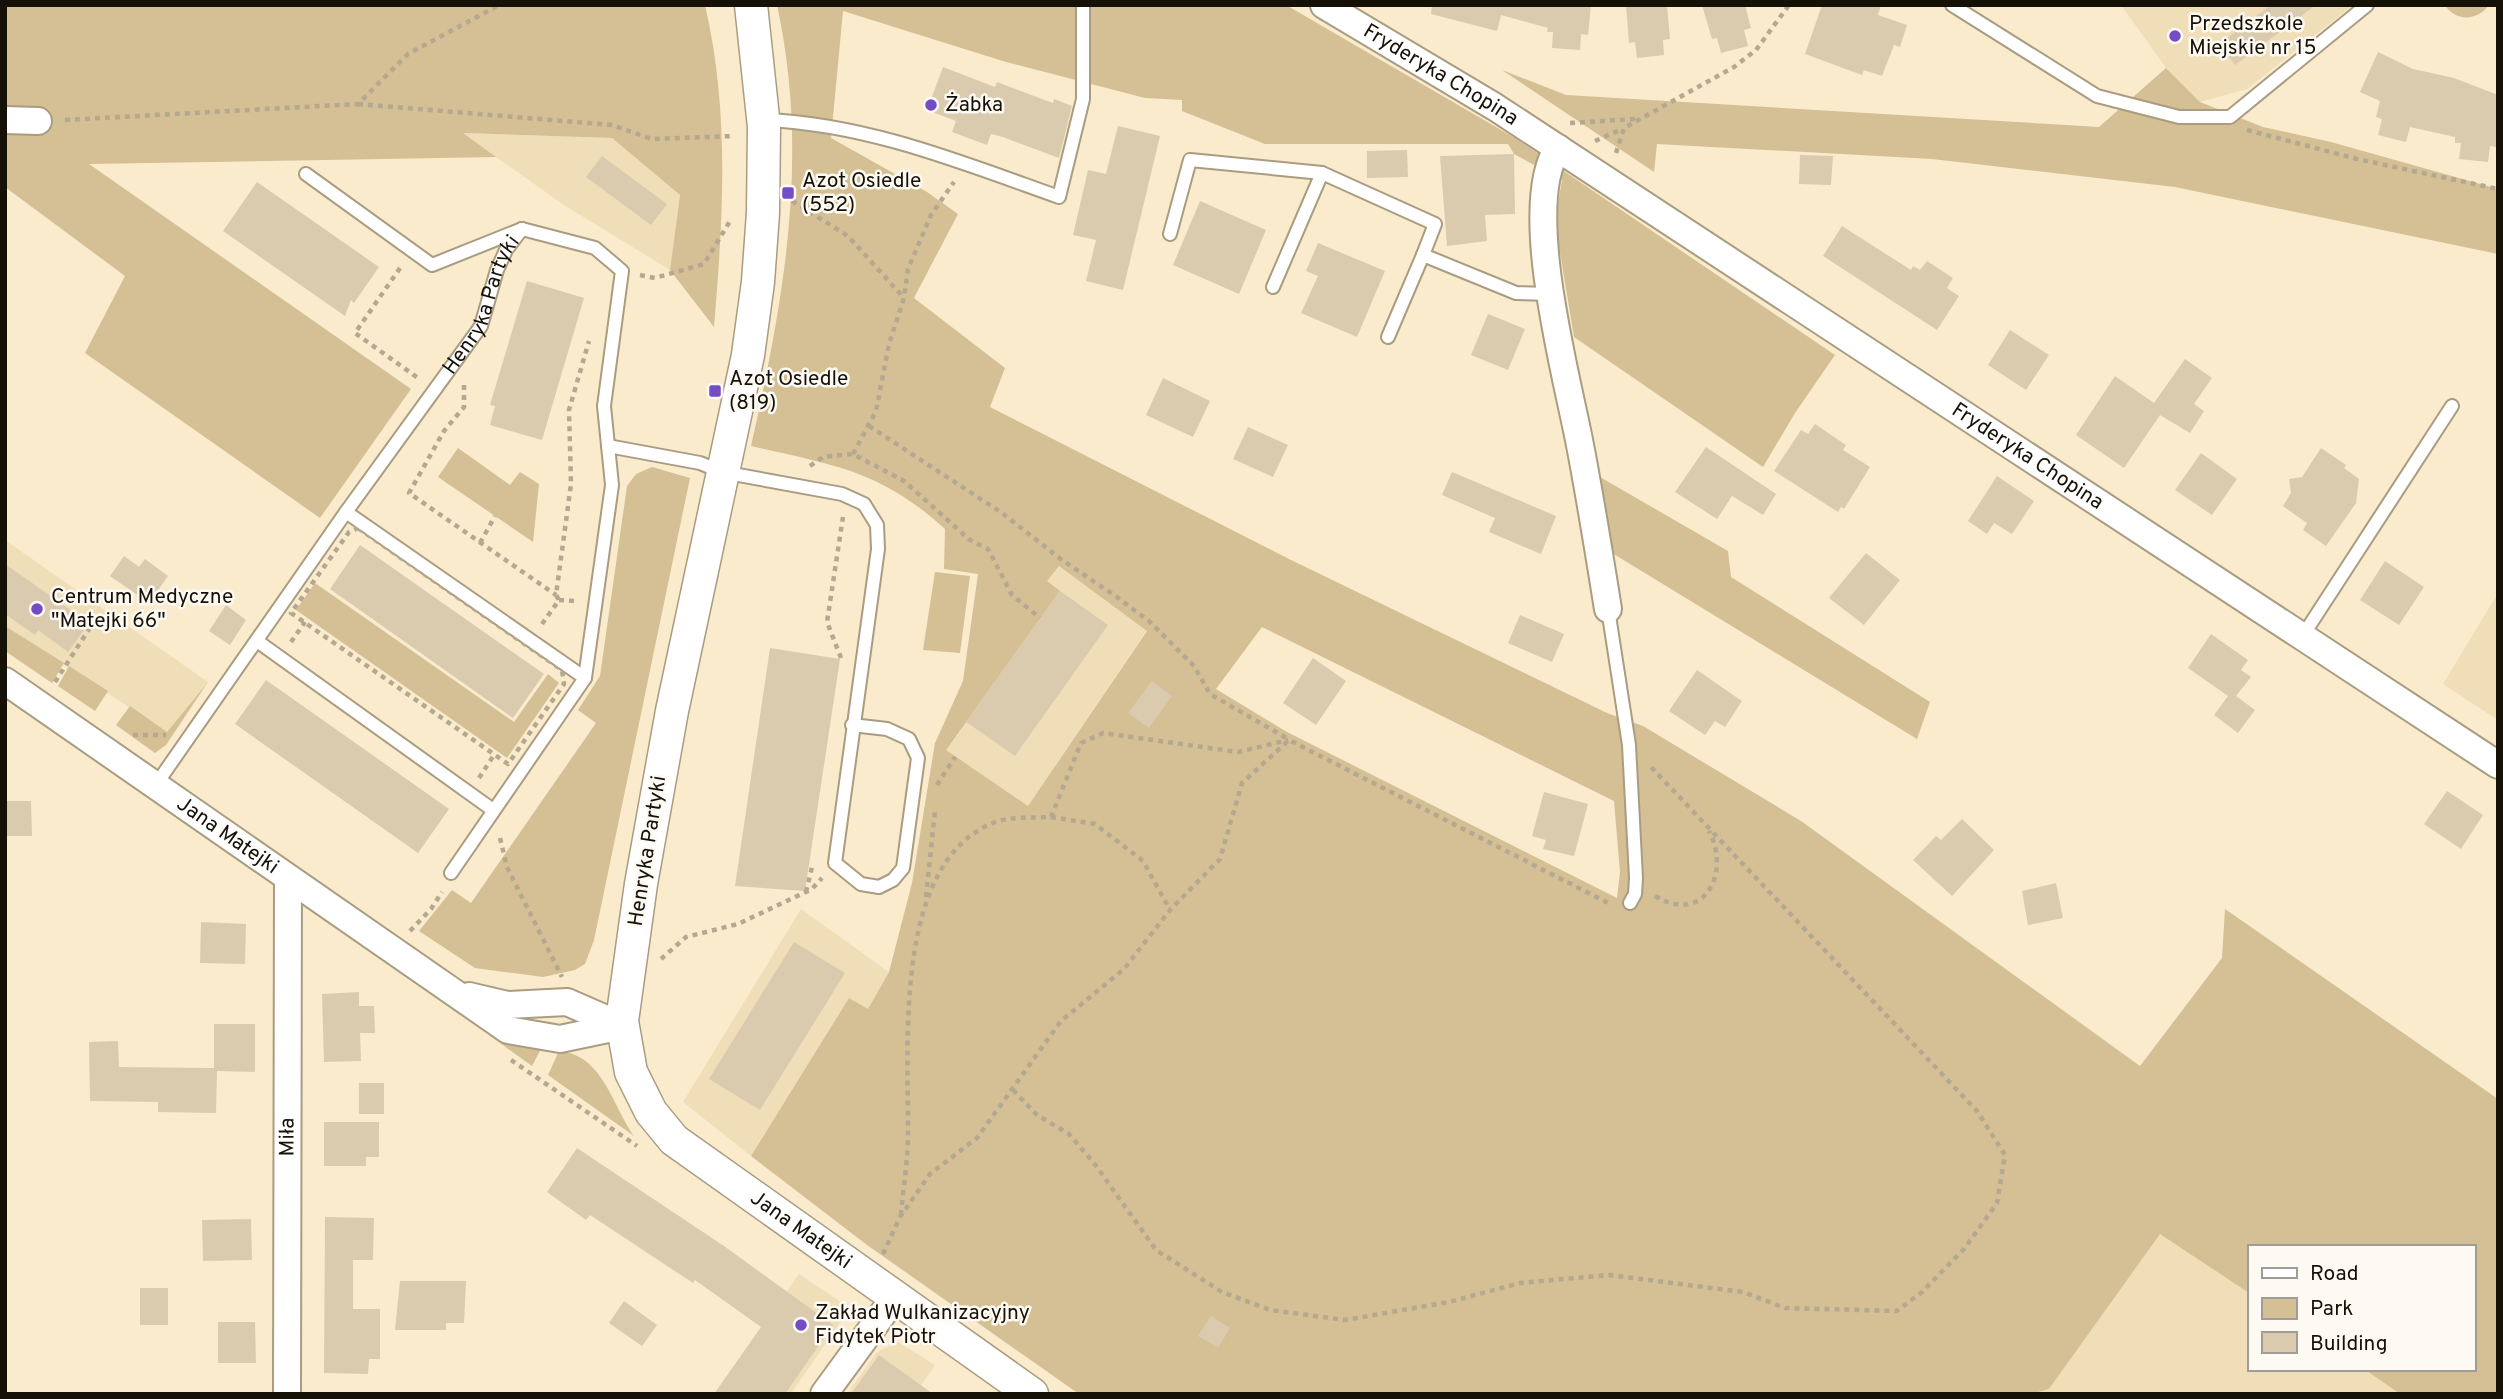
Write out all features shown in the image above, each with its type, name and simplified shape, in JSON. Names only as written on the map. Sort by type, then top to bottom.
[{"type":"street","name":"Henryka Partyki","points":[[622,1026],[641,884],[672,711],[748,355],[758,282],[764,195],[750,128],[751,5]]},
{"type":"street","name":"Fryderyka Chopina","points":[[1324,5],[1558,148],[2498,765]]},
{"type":"street","points":[[5,120],[38,121]]},
{"type":"street","points":[[1558,148],[1551,158],[1544,183],[1543,225],[1550,294],[1608,609]]},
{"type":"street","name":"Jana Matejki","points":[[5,681],[508,1030],[560,1039],[622,1026]]},
{"type":"street","name":"Miła","points":[[287,1394],[288,879]]},
{"type":"street","name":"Jana Matejki","points":[[450,991],[507,1004],[567,1002],[622,1026]]},
{"type":"street","name":"Jana Matejki","points":[[622,1026],[631,1072],[651,1112],[674,1140],[1032,1394]]},
{"type":"street","points":[[824,1394],[895,1297]]},
{"type":"lane","points":[[750,128],[793,121],[869,133],[1059,197],[1083,99],[1083,5]]},
{"type":"lane","points":[[1952,5],[2097,96],[2179,117],[2230,117],[2367,5]]},
{"type":"lane","points":[[1170,234],[1190,160],[1322,173],[1435,224],[1388,337]]},
{"type":"lane","points":[[1273,287],[1322,173]]},
{"type":"lane","points":[[306,174],[432,265],[522,229]]},
{"type":"lane","name":"Henryka Partyki","points":[[155,786],[346,512],[481,326],[497,270],[506,250],[522,229],[595,248],[622,271]]},
{"type":"lane","points":[[1423,255],[1516,293],[1550,294]]},
{"type":"lane","points":[[451,873],[585,678],[612,485],[604,406],[622,271]]},
{"type":"lane","points":[[2302,637],[2452,406]]},
{"type":"lane","points":[[608,446],[700,463],[722,472],[842,494],[864,504],[877,526],[878,549],[852,724],[835,863],[861,884],[879,887],[893,880],[903,868],[918,758],[909,739],[887,729],[852,724]]},
{"type":"lane","points":[[346,512],[585,678]]},
{"type":"lane","points":[[1608,609],[1629,745],[1636,878],[1635,894],[1630,903]]},
{"type":"lane","points":[[257,641],[493,810]]},
{"type":"path","points":[[358,104],[408,54],[499,5]]},
{"type":"path","points":[[1588,144],[1624,128],[1635,119],[1711,82],[1734,67],[1756,50],[1789,5]]},
{"type":"path","points":[[38,121],[358,104],[612,125],[652,139],[750,128]]},
{"type":"path","points":[[2230,117],[2240,128],[2281,140],[2498,189]]},
{"type":"path","points":[[1567,123],[1635,119]]},
{"type":"path","points":[[1616,160],[1624,128]]},
{"type":"path","points":[[853,454],[876,411],[889,344],[904,298],[908,268],[931,215],[967,165]]},
{"type":"path","points":[[764,195],[783,196],[848,236],[904,298]]},
{"type":"path","points":[[622,271],[655,278],[704,264],[731,219]]},
{"type":"path","points":[[403,264],[355,333],[415,376]]},
{"type":"path","points":[[556,595],[571,484],[569,410],[590,337]]},
{"type":"path","points":[[464,381],[464,407],[444,431],[409,493],[556,595],[559,600],[530,640]]},
{"type":"path","points":[[869,426],[1002,513],[1149,621],[1194,666],[1210,694],[1289,740],[1604,902],[1616,906],[1630,903]]},
{"type":"path","points":[[787,484],[823,457],[853,454],[904,481],[970,540],[988,549],[1012,595],[1040,618]]},
{"type":"path","points":[[831,513],[843,516],[827,622],[844,667]]},
{"type":"path","points":[[480,543],[495,516]]},
{"type":"path","points":[[358,528],[562,670],[564,684],[508,764],[305,622],[291,612],[349,532],[358,528]]},
{"type":"path","points":[[290,643],[305,622]]},
{"type":"path","points":[[51,689],[93,623]]},
{"type":"path","points":[[128,735],[156,737],[195,728]]},
{"type":"path","points":[[1051,817],[1082,743],[1104,733],[1238,752],[1289,740]]},
{"type":"path","points":[[868,1279],[901,1217],[930,1174],[977,1138],[1061,1021],[1124,969],[1170,910],[1220,859],[1242,783],[1289,740]]},
{"type":"path","points":[[1013,1090],[1037,1115],[1069,1134],[1094,1163],[1156,1250],[1222,1292],[1270,1310],[1345,1320],[1449,1303],[1520,1283],[1609,1275],[1742,1292],[1785,1308],[1897,1311],[1922,1292],[1964,1249],[1997,1203],[2005,1155],[1977,1111],[1629,745]]},
{"type":"path","points":[[936,796],[937,786],[955,757]]},
{"type":"path","points":[[901,1217],[908,1139],[907,990],[925,904],[935,806]]},
{"type":"path","points":[[493,810],[507,867],[565,983]]},
{"type":"path","points":[[925,904],[936,878],[972,836],[994,822],[1051,817],[1095,824],[1143,860],[1170,910]]},
{"type":"path","points":[[1636,878],[1667,903],[1683,906],[1699,901],[1712,887],[1717,869],[1714,840],[1705,824]]},
{"type":"path","points":[[806,892],[814,857]]},
{"type":"path","points":[[660,960],[686,937],[738,924],[812,889],[835,863]]},
{"type":"path","points":[[405,934],[431,909],[451,873]]},
{"type":"shaded area","points":[[2121,5],[2353,5],[2247,89],[2200,102],[2166,68]]},
{"type":"shaded area","points":[[462,133],[612,138],[680,195],[670,270],[564,205]]},
{"type":"shaded area","points":[[5,540],[208,682],[167,732],[5,626]]},
{"type":"shaded area","points":[[1059,566],[1147,630],[1028,806],[945,750],[1060,591],[1046,581]]},
{"type":"shaded area","points":[[2498,593],[2498,720],[2443,684]]},
{"type":"shaded area","points":[[801,909],[889,972],[868,1009],[849,998],[751,1156],[683,1102]]},
{"type":"shaded area","points":[[2160,1233],[2248,1292],[2248,1371],[2367,1371],[2400,1394],[2031,1394],[2049,1389]]},
{"type":"shaded area","points":[[799,1274],[850,1308],[791,1394],[716,1392]]},
{"type":"shaded area","points":[[898,1342],[935,1365],[915,1394],[847,1394],[877,1352]]},
{"type":"green space","points":[[5,5],[705,5],[713,45],[721,125],[722,206],[714,327],[670,270],[680,195],[612,138],[463,133],[496,157],[89,164],[411,389],[320,518],[85,353],[125,276],[5,187]]},
{"type":"green space","points":[[777,5],[1286,5],[1515,138],[1835,355],[1795,413],[1763,467],[1574,337],[1555,222],[1562,180],[1514,154],[1508,144],[1265,144],[1182,111],[1182,100],[1145,98],[1006,62],[843,11],[831,138],[927,192],[958,214],[914,298],[1005,368],[990,407],[1289,559],[1607,713],[1643,726],[1801,821],[2140,1066],[2222,958],[2225,909],[2498,1099],[2498,1394],[2400,1394],[2367,1371],[2475,1371],[2475,1245],[2248,1245],[2248,1292],[2160,1234],[2049,1389],[2031,1394],[1079,1394],[867,1245],[751,1156],[849,998],[868,1009],[889,972],[912,883],[935,743],[963,681],[978,574],[944,569],[945,529],[899,494],[854,472],[751,446],[774,336],[789,227],[792,117],[787,62]],"holes":[[[1059,566],[1147,631],[1028,806],[946,750],[1060,591],[1047,581]],[[1262,627],[1614,801],[1620,872],[1617,898],[1287,732],[1216,689]]]},
{"type":"green space","points":[[2445,5],[2489,5],[2473,17],[2460,17],[2449,11]]},
{"type":"green space","points":[[2166,68],[2200,102],[2263,127],[2331,142],[2498,189],[2498,254],[2175,187],[1932,159],[1657,144],[1654,172],[1502,70],[1566,95],[2099,127]]},
{"type":"green space","points":[[458,448],[510,485],[520,472],[539,484],[533,542],[438,477]]},
{"type":"green space","points":[[652,467],[690,478],[594,940],[585,964],[575,970],[543,977],[475,968],[419,931],[452,890],[471,903],[596,723],[578,710],[600,676],[627,486],[636,474]]},
{"type":"green space","points":[[1593,473],[1728,551],[1731,577],[1930,702],[1917,739],[1612,553]]},
{"type":"green space","points":[[935,572],[970,576],[960,653],[923,650]]},
{"type":"green space","points":[[315,583],[514,722],[548,674],[559,683],[507,758],[296,610]]},
{"type":"green space","points":[[5,626],[64,663],[52,683],[5,651]]},
{"type":"green space","points":[[69,666],[108,691],[95,711],[58,686]]},
{"type":"green space","points":[[208,682],[166,745],[155,753],[116,725],[130,706],[167,732]]},
{"type":"green space","points":[[489,1035],[542,1047],[532,1066]]},
{"type":"green space","points":[[559,1051],[574,1055],[596,1071],[634,1136],[548,1075]]},
{"type":"building","points":[[1432,5],[1591,5],[1588,35],[1581,34],[1580,50],[1552,48],[1553,32],[1547,32],[1548,28],[1501,15],[1497,31],[1431,14]]},
{"type":"building","points":[[1626,5],[1667,5],[1670,39],[1663,40],[1664,55],[1637,58],[1635,42],[1629,43]]},
{"type":"building","points":[[1702,5],[1745,5],[1751,28],[1744,30],[1748,46],[1721,53],[1717,38],[1712,39]]},
{"type":"building","points":[[1822,5],[1881,5],[1878,15],[1907,25],[1900,47],[1894,45],[1882,76],[1864,70],[1862,75],[1805,54]]},
{"type":"building","points":[[2271,5],[2316,5],[2235,65],[2219,44]]},
{"type":"building","points":[[2378,52],[2413,69],[2454,78],[2498,95],[2497,147],[2490,146],[2488,162],[2459,159],[2461,143],[2455,143],[2455,137],[2410,127],[2406,142],[2378,135],[2382,119],[2376,117],[2380,101],[2360,92]]},
{"type":"building","points":[[943,67],[995,87],[997,82],[1053,103],[1054,99],[1072,106],[1059,158],[991,134],[987,145],[952,132],[956,121],[927,110]]},
{"type":"building","points":[[1118,126],[1160,136],[1123,290],[1086,281],[1096,240],[1073,235],[1088,170],[1106,174]]},
{"type":"building","points":[[1407,150],[1408,177],[1367,178],[1367,151]]},
{"type":"building","points":[[1514,154],[1515,214],[1485,215],[1487,241],[1447,246],[1440,156]]},
{"type":"building","points":[[1800,155],[1833,156],[1831,185],[1799,184]]},
{"type":"building","points":[[602,156],[667,204],[651,225],[586,177]]},
{"type":"building","points":[[257,182],[379,267],[354,303],[351,300],[345,316],[223,231]]},
{"type":"building","points":[[1200,201],[1266,230],[1239,294],[1173,265]]},
{"type":"building","points":[[1842,226],[1911,270],[1913,266],[1920,270],[1927,261],[1953,278],[1947,288],[1959,296],[1937,330],[1823,256]]},
{"type":"building","points":[[1318,243],[1385,271],[1357,337],[1301,313],[1318,276],[1306,271]]},
{"type":"building","points":[[527,281],[584,298],[542,440],[490,425],[495,406],[490,405]]},
{"type":"building","points":[[1488,314],[1525,329],[1508,370],[1471,355]]},
{"type":"building","points":[[2010,330],[2049,355],[2026,390],[1988,365]]},
{"type":"building","points":[[2185,359],[2212,378],[2194,404],[2204,411],[2190,433],[2160,415],[2124,468],[2076,435],[2115,376],[2154,403]]},
{"type":"building","points":[[1163,378],[1210,401],[1193,437],[1146,415]]},
{"type":"building","points":[[1815,424],[1846,445],[1843,450],[1870,467],[1844,509],[1841,507],[1838,512],[1774,471],[1801,430],[1808,434]]},
{"type":"building","points":[[1248,427],[1288,445],[1273,477],[1233,459]]},
{"type":"building","points":[[1706,447],[1776,494],[1763,515],[1732,496],[1717,519],[1675,492]]},
{"type":"building","points":[[2321,448],[2346,465],[2344,468],[2359,479],[2356,503],[2326,546],[2303,530],[2307,523],[2283,506],[2291,493],[2289,479],[2302,477]]},
{"type":"building","points":[[2201,453],[2237,479],[2212,515],[2175,490]]},
{"type":"building","points":[[1452,472],[1556,516],[1541,554],[1489,532],[1495,518],[1442,495]]},
{"type":"building","points":[[1997,476],[2034,501],[2012,534],[1994,523],[1987,534],[1968,521]]},
{"type":"building","points":[[360,545],[544,674],[513,718],[330,589]]},
{"type":"building","points":[[1866,553],[1900,580],[1864,625],[1829,598]]},
{"type":"building","points":[[124,556],[139,567],[145,559],[168,576],[149,603],[110,576]]},
{"type":"building","points":[[2385,561],[2424,587],[2399,625],[2360,600]]},
{"type":"building","name":"Centrum Medyczne \"Matejki 66\"","points":[[5,564],[89,623],[68,652],[38,630],[35,635],[5,614]]},
{"type":"building","points":[[1060,591],[1108,625],[1015,756],[966,722]]},
{"type":"building","points":[[226,605],[246,620],[230,645],[209,631]]},
{"type":"building","points":[[1520,615],[1564,634],[1552,662],[1508,643]]},
{"type":"building","points":[[2211,634],[2248,660],[2241,670],[2251,677],[2236,696],[2255,710],[2238,733],[2214,715],[2228,696],[2188,668]]},
{"type":"building","points":[[770,648],[840,659],[805,891],[735,886]]},
{"type":"building","points":[[1313,658],[1346,681],[1316,725],[1283,703]]},
{"type":"building","points":[[1697,670],[1742,701],[1725,727],[1715,721],[1705,735],[1669,711]]},
{"type":"building","points":[[266,680],[449,809],[418,853],[235,724]]},
{"type":"building","points":[[1152,681],[1172,696],[1149,728],[1128,713]]},
{"type":"building","points":[[2447,791],[2483,815],[2461,849],[2424,824]]},
{"type":"building","points":[[1544,792],[1588,804],[1574,856],[1543,849],[1546,840],[1532,836]]},
{"type":"building","points":[[5,801],[31,801],[32,836],[5,836]]},
{"type":"building","points":[[1962,819],[1994,850],[1952,896],[1913,860],[1936,836],[1941,840]]},
{"type":"building","points":[[2056,883],[2063,918],[2028,925],[2022,891]]},
{"type":"building","points":[[201,922],[246,924],[245,964],[200,963]]},
{"type":"building","points":[[794,942],[845,973],[760,1110],[709,1079]]},
{"type":"building","points":[[359,992],[359,1006],[374,1006],[375,1033],[360,1033],[361,1061],[324,1062],[322,994]]},
{"type":"building","points":[[214,1024],[255,1024],[255,1072],[217,1071],[216,1113],[158,1112],[158,1102],[90,1101],[89,1042],[118,1041],[119,1067],[214,1068]]},
{"type":"building","points":[[359,1083],[384,1083],[384,1114],[359,1114]]},
{"type":"building","points":[[324,1122],[379,1122],[379,1157],[366,1157],[366,1166],[324,1166]]},
{"type":"building","points":[[577,1148],[724,1246],[833,1325],[785,1394],[714,1394],[761,1327],[695,1280],[693,1283],[590,1215],[586,1220],[547,1192]]},
{"type":"building","points":[[325,1217],[374,1218],[373,1260],[353,1260],[353,1309],[380,1309],[380,1359],[369,1359],[368,1374],[324,1373]]},
{"type":"building","points":[[251,1219],[252,1260],[203,1261],[202,1220]]},
{"type":"building","points":[[400,1281],[466,1281],[464,1323],[446,1323],[446,1330],[395,1330]]},
{"type":"building","points":[[140,1288],[168,1288],[168,1325],[140,1325]]},
{"type":"building","points":[[624,1301],[657,1325],[642,1346],[609,1323]]},
{"type":"building","points":[[1211,1316],[1230,1328],[1218,1348],[1198,1336]]},
{"type":"building","points":[[218,1322],[255,1322],[256,1363],[218,1363]]},
{"type":"building","points":[[879,1355],[933,1394],[851,1394]]},
{"type":"place","name":"Przedszkole Miejskie nr 15","points":[[2175,36]]},
{"type":"place","name":"Żabka","points":[[931,105]]},
{"type":"place","name":"Azot Osiedle (552)","points":[[788,193]]},
{"type":"place","name":"Azot Osiedle (819)","points":[[715,391]]},
{"type":"place","name":"Centrum Medyczne \"Matejki 66\"","points":[[37,609]]},
{"type":"place","name":"Zakład Wulkanizacyjny Fidytek Piotr","points":[[801,1325]]}]
